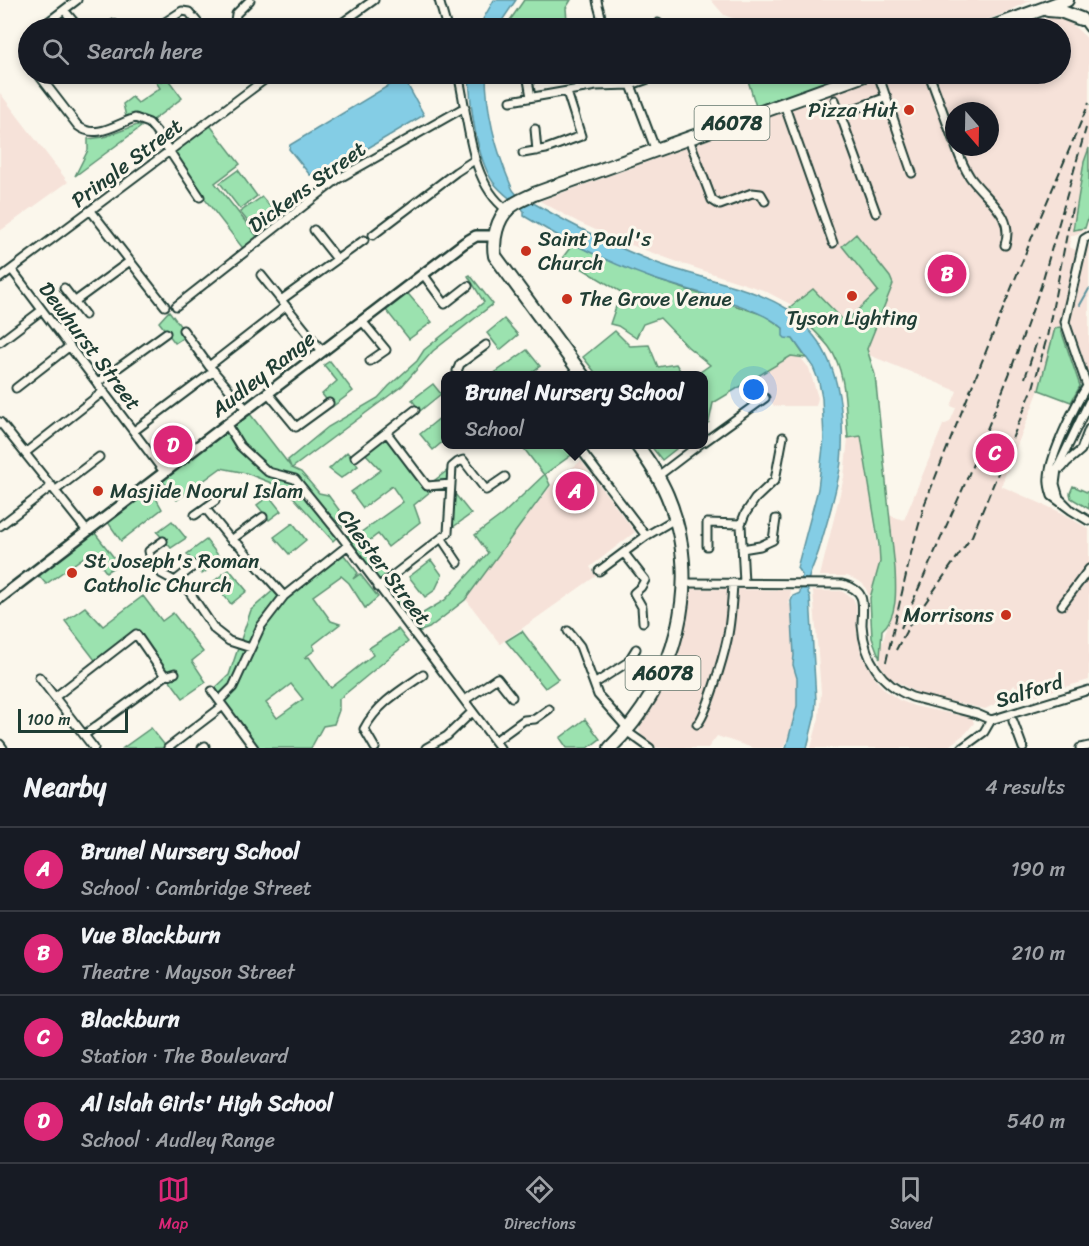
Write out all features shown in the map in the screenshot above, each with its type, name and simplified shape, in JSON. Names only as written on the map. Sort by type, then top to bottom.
[{"type":"highway","points":[[1019,18],[1052,0]]},
{"type":"highway","points":[[1038,6],[1067,0],[1086,24]]},
{"type":"highway","points":[[1038,6],[1060,11],[1086,24]]},
{"type":"highway","name":"A6078","points":[[508,208],[534,194],[839,84]]},
{"type":"highway","points":[[508,208],[499,221],[493,247],[495,256],[576,371]]},
{"type":"highway","name":"A6078","points":[[609,748],[627,730],[647,703],[665,670],[679,621],[683,583],[682,552],[675,519],[658,476],[639,449]]},
{"type":"street","points":[[53,18],[77,0]]},
{"type":"street","points":[[235,18],[236,14],[250,0]]},
{"type":"street","points":[[439,0],[444,18]]},
{"type":"street","points":[[597,0],[602,18]]},
{"type":"street","points":[[347,18],[369,1]]},
{"type":"street","points":[[64,10],[71,18]]},
{"type":"street","points":[[171,18],[182,11],[189,12],[194,18]]},
{"type":"street","points":[[46,84],[83,130],[98,133],[135,118],[141,119],[156,131],[200,197]]},
{"type":"street","name":"Pringle Street","points":[[0,278],[169,153],[253,84]]},
{"type":"street","points":[[460,84],[480,174],[497,202],[508,208]]},
{"type":"street","points":[[529,84],[531,97]]},
{"type":"street","points":[[511,101],[596,86],[631,84],[656,151]]},
{"type":"street","points":[[882,84],[912,173]]},
{"type":"street","points":[[933,84],[945,118]]},
{"type":"street","points":[[523,153],[552,147],[580,136],[567,92]]},
{"type":"street","points":[[840,114],[887,97]]},
{"type":"street","points":[[835,100],[876,213]]},
{"type":"street","points":[[784,104],[833,243]]},
{"type":"street","name":"Dickens Street","points":[[176,306],[338,179],[465,106]]},
{"type":"street","points":[[535,129],[537,151]]},
{"type":"street","points":[[689,139],[712,200],[720,205],[753,193],[761,194],[765,201]]},
{"type":"street","points":[[960,156],[971,179],[999,208],[1005,218],[1007,238],[1005,245]]},
{"type":"street","points":[[374,235],[476,159]]},
{"type":"street","points":[[91,211],[165,306]]},
{"type":"street","points":[[314,230],[337,259]]},
{"type":"street","name":"Audley Range","points":[[0,598],[470,239],[495,236]]},
{"type":"street","points":[[1087,238],[1065,322],[1087,386],[1051,463],[1048,476],[1052,496],[1089,520]]},
{"type":"street","points":[[134,431],[212,368],[284,303],[364,240]]},
{"type":"street","points":[[74,302],[130,261]]},
{"type":"street","name":"Dewhurst Street","points":[[12,270],[164,472]]},
{"type":"street","points":[[423,274],[444,304],[468,286]]},
{"type":"street","points":[[261,275],[322,351]]},
{"type":"street","points":[[64,288],[85,315]]},
{"type":"street","points":[[0,342],[42,310]]},
{"type":"street","points":[[362,321],[386,350],[370,362]]},
{"type":"street","points":[[183,330],[247,410]]},
{"type":"street","points":[[97,383],[166,333]]},
{"type":"street","points":[[457,371],[460,364],[486,345]]},
{"type":"street","points":[[16,388],[70,346]]},
{"type":"street","points":[[25,453],[104,391]]},
{"type":"street","points":[[268,393],[297,427],[329,403]]},
{"type":"street","points":[[708,439],[765,398]]},
{"type":"street","points":[[1071,510],[1056,492],[1056,475],[1089,402]]},
{"type":"street","points":[[355,457],[415,410]]},
{"type":"street","points":[[0,422],[87,531]]},
{"type":"street","name":"Chester Street","points":[[227,425],[240,446],[268,472],[295,479],[497,745]]},
{"type":"street","points":[[1056,475],[1066,462],[1081,450],[1089,429]]},
{"type":"street","points":[[387,432],[427,486],[451,484]]},
{"type":"street","points":[[744,583],[741,524],[755,499],[775,480],[783,437]]},
{"type":"street","points":[[658,476],[694,449]]},
{"type":"street","points":[[583,453],[646,536]]},
{"type":"street","points":[[0,515],[3,524],[99,457]]},
{"type":"street","points":[[378,587],[442,538],[449,530],[452,467],[463,460],[486,490],[506,477]]},
{"type":"street","points":[[195,515],[214,501]]},
{"type":"street","points":[[205,508],[231,540],[239,545],[284,596]]},
{"type":"street","points":[[231,540],[263,517]]},
{"type":"street","points":[[599,571],[646,536],[675,519]]},
{"type":"street","points":[[742,549],[760,546],[773,540],[776,519]]},
{"type":"street","points":[[707,546],[707,523],[741,524]]},
{"type":"street","points":[[442,538],[458,563]]},
{"type":"street","points":[[163,541],[149,551],[151,560],[162,574],[186,587],[215,630],[229,641],[251,648]]},
{"type":"street","points":[[170,747],[221,703],[233,687],[261,626],[284,596],[348,546]]},
{"type":"street","points":[[624,553],[645,580],[641,588],[634,593],[642,607],[643,622]]},
{"type":"street","points":[[175,581],[195,565]]},
{"type":"street","points":[[1062,605],[1089,569]]},
{"type":"street","points":[[683,583],[813,583],[850,586],[861,598],[865,649],[876,670],[894,688],[912,697],[977,714],[991,720]]},
{"type":"street","points":[[697,724],[702,721],[727,642],[733,583]]},
{"type":"street","points":[[568,631],[580,646],[598,695],[627,730],[650,748]]},
{"type":"street","points":[[55,697],[136,634],[165,676]]},
{"type":"street","points":[[594,684],[628,662],[636,649]]},
{"type":"street","points":[[84,735],[165,676],[175,673]]},
{"type":"street","points":[[375,748],[364,729],[370,718],[393,696],[423,675]]},
{"type":"street","points":[[39,676],[94,748]]},
{"type":"street","points":[[465,700],[497,678],[512,697]]},
{"type":"street","name":"Salford","points":[[962,748],[984,732],[991,720],[1089,690]]},
{"type":"street","points":[[212,691],[254,748]]},
{"type":"street","points":[[497,745],[524,720],[535,719],[549,709]]},
{"type":"street","points":[[426,748],[447,736],[472,712]]},
{"type":"street","points":[[1012,721],[1023,748]]},
{"type":"street","points":[[0,744],[3,748]]},
{"type":"street","points":[[1080,748],[1089,746]]},
{"type":"shaded area","points":[[711,0],[1032,0],[991,18],[732,18],[724,15]]},
{"type":"shaded area","points":[[1071,24],[1089,40],[1089,215],[1084,231],[1071,236],[1069,247],[1076,250],[1060,327],[1055,329],[1039,390],[1001,486],[1058,511],[1089,529],[1089,680],[1037,695],[1029,695],[1014,685],[1006,696],[1010,700],[1004,705],[999,702],[985,709],[918,694],[889,677],[880,664],[879,653],[892,612],[896,590],[888,515],[904,520],[943,425],[950,422],[956,408],[951,406],[957,391],[869,355],[867,349],[888,294],[845,322],[792,305],[763,290],[620,241],[540,201],[861,84],[1071,84]]},
{"type":"shaded area","points":[[0,93],[68,182],[0,231]]},
{"type":"shaded area","points":[[1089,239],[1089,382],[1068,324]]},
{"type":"shaded area","points":[[791,356],[800,357],[809,368],[818,398],[816,406],[774,406],[767,395],[756,400],[750,381]]},
{"type":"shaded area","points":[[861,435],[880,562],[870,598],[864,585],[859,581],[847,576],[820,576],[844,477],[848,438]]},
{"type":"shaded area","points":[[581,461],[635,532],[590,567],[596,576],[500,644],[465,598],[554,482]]},
{"type":"shaded area","points":[[693,589],[791,590],[789,604],[791,604],[793,665],[797,678],[797,706],[793,726],[783,748],[753,748],[717,736],[708,748],[657,748],[641,735],[639,728],[673,669],[685,623],[687,594]]},
{"type":"shaded area","points":[[813,591],[841,591],[853,598],[856,605],[857,634],[862,656],[876,680],[885,690],[899,700],[914,706],[972,718],[974,723],[966,733],[946,748],[811,748],[819,718],[821,692]]},
{"type":"green space","points":[[524,0],[571,0],[566,8],[567,18],[512,18]]},
{"type":"green space","points":[[157,84],[172,84],[182,98],[149,123],[127,121],[123,104],[132,97],[138,103],[160,88]]},
{"type":"green space","points":[[749,84],[830,84],[832,86],[758,113]]},
{"type":"green space","points":[[209,124],[240,164],[215,183],[259,239],[245,251],[169,153]]},
{"type":"green space","points":[[137,125],[141,127],[75,176],[88,150],[88,139],[104,137]]},
{"type":"green space","points":[[1089,148],[1089,215],[1085,228],[1073,230],[1084,162]]},
{"type":"green space","points":[[238,170],[257,196],[240,209],[220,183]]},
{"type":"green space","points":[[262,197],[283,222],[262,239],[240,212]]},
{"type":"green space","points":[[856,234],[893,284],[867,349],[875,375],[896,594],[891,618],[882,630],[880,659],[872,638],[870,598],[880,562],[879,545],[861,436],[848,438],[844,391],[835,357],[820,337],[790,307],[813,289],[845,322],[878,291],[842,246]]},
{"type":"green space","points":[[573,244],[654,279],[764,315],[783,328],[806,358],[791,356],[713,403],[708,423],[708,371],[702,371],[710,365],[688,347],[660,318],[643,324],[636,338],[618,326],[610,324],[621,292],[563,257]]},
{"type":"green space","points":[[470,275],[493,304],[433,351],[402,386],[292,468],[301,472],[319,493],[328,495],[348,522],[343,527],[301,487],[337,537],[333,541],[286,489],[246,473],[221,468],[177,500],[159,476],[247,410],[291,467],[288,460],[328,427],[378,398],[417,361],[424,350],[484,302],[468,276]]},
{"type":"green space","points":[[404,289],[432,322],[409,339],[382,305]]},
{"type":"green space","points":[[169,311],[187,335],[175,343],[159,322]]},
{"type":"green space","points":[[504,319],[518,335],[500,350],[487,333]]},
{"type":"green space","points":[[1060,327],[1080,386],[1071,402],[1039,390],[1055,328]]},
{"type":"green space","points":[[615,331],[630,346],[649,345],[658,367],[676,364],[680,371],[594,371],[583,357]]},
{"type":"green space","points":[[527,350],[540,366],[533,371],[497,371]]},
{"type":"green space","points":[[330,361],[353,391],[332,407],[322,394],[337,381],[324,365]]},
{"type":"green space","points":[[433,384],[441,394],[420,411],[412,400]]},
{"type":"green space","points":[[441,417],[441,443],[433,450],[420,434]]},
{"type":"green space","points":[[387,433],[427,486],[452,467],[451,484],[437,486],[414,505],[420,522],[388,547],[378,534],[365,544],[360,533],[403,502],[392,486],[363,508],[351,492],[381,470],[363,451]]},
{"type":"green space","points":[[524,449],[575,449],[577,451],[545,474],[550,485],[465,600],[429,628],[418,632],[385,588],[393,581],[420,615],[445,600],[488,553],[475,535],[503,514],[544,475]]},
{"type":"green space","points":[[653,449],[676,449],[662,460]]},
{"type":"green space","points":[[347,452],[358,466],[341,478],[329,469]]},
{"type":"green space","points":[[148,484],[162,509],[121,541],[105,518]]},
{"type":"green space","points":[[1073,486],[1089,493],[1089,509],[1071,498],[1070,493]]},
{"type":"green space","points":[[451,489],[471,514],[449,530]]},
{"type":"green space","points":[[269,496],[281,511],[269,520],[257,505]]},
{"type":"green space","points":[[172,521],[186,538],[171,548],[157,532]]},
{"type":"green space","points":[[293,523],[306,540],[289,554],[274,537]]},
{"type":"green space","points":[[91,528],[119,564],[106,572],[91,552],[46,584],[35,571]]},
{"type":"green space","points":[[352,529],[389,576],[380,582],[347,535]]},
{"type":"green space","points":[[206,540],[222,560],[202,574],[187,554]]},
{"type":"green space","points":[[344,555],[358,573],[353,579],[360,574],[378,597],[365,608],[349,583],[341,576],[313,596],[331,621],[340,624],[313,645],[315,650],[304,658],[309,657],[331,688],[373,655],[369,648],[398,629],[408,642],[339,699],[339,710],[334,724],[323,726],[311,748],[250,748],[212,691],[229,675],[251,610],[277,587],[284,596]],"holes":[[[291,684],[303,699],[277,718],[266,703]]]},
{"type":"green space","points":[[431,560],[442,575],[435,590],[425,597],[409,577]]},
{"type":"green space","points":[[229,569],[247,591],[231,604],[213,582]]},
{"type":"green space","points":[[143,596],[162,621],[173,613],[203,652],[192,661],[206,682],[183,698],[136,634],[98,664],[65,621],[85,607],[103,626]]},
{"type":"green space","points":[[522,631],[558,679],[545,688],[506,641]]},
{"type":"green space","points":[[585,719],[600,739],[588,748],[567,748],[560,738]]},
{"type":"green space","points":[[151,728],[167,748],[123,748]]},
{"type":"water","points":[[494,0],[516,0],[504,18],[484,18]]},
{"type":"water","points":[[391,84],[407,84],[424,115],[346,161],[310,175],[289,149],[290,145]]},
{"type":"water","points":[[470,84],[487,84],[490,118],[497,147],[512,188],[519,196],[594,236],[641,257],[673,269],[741,288],[774,301],[796,316],[823,349],[839,396],[842,446],[834,496],[807,586],[810,597],[816,700],[807,748],[786,748],[797,706],[791,601],[793,596],[800,593],[802,575],[797,568],[818,489],[824,439],[822,398],[813,367],[793,339],[783,336],[783,328],[757,312],[620,266],[571,243],[524,216],[524,211],[500,190],[487,171],[478,145]]},
{"type":"waterway","points":[[1080,305],[1089,289]]},
{"type":"railway","points":[[886,662],[925,503],[1032,237],[1089,103]]},
{"type":"railway","points":[[901,628],[964,486],[1009,375],[1041,286],[1086,128]]},
{"type":"railway","points":[[896,650],[909,626],[972,536],[1033,388],[1047,337],[1073,203]]},
{"type":"railway","points":[[1025,378],[1038,338]]},
{"type":"place","name":"Pizza Hut","points":[[909,110]]},
{"type":"place","name":"Saint Paul's Church","points":[[526,251]]},
{"type":"place","name":"Vue Blackburn","points":[[947,274]]},
{"type":"place","name":"Tyson Lighting","points":[[852,296]]},
{"type":"place","name":"The Grove Venue","points":[[567,299]]},
{"type":"place","name":"Al Islah Girls' High School","points":[[173,445]]},
{"type":"place","name":"Blackburn","points":[[995,453]]},
{"type":"place","name":"Masjide Noorul Islam","points":[[98,491]]},
{"type":"place","name":"Brunel Nursery School","points":[[575,491]]},
{"type":"place","name":"St Joseph's Roman Catholic Church","points":[[72,573]]},
{"type":"place","name":"Morrisons","points":[[1006,615]]}]
